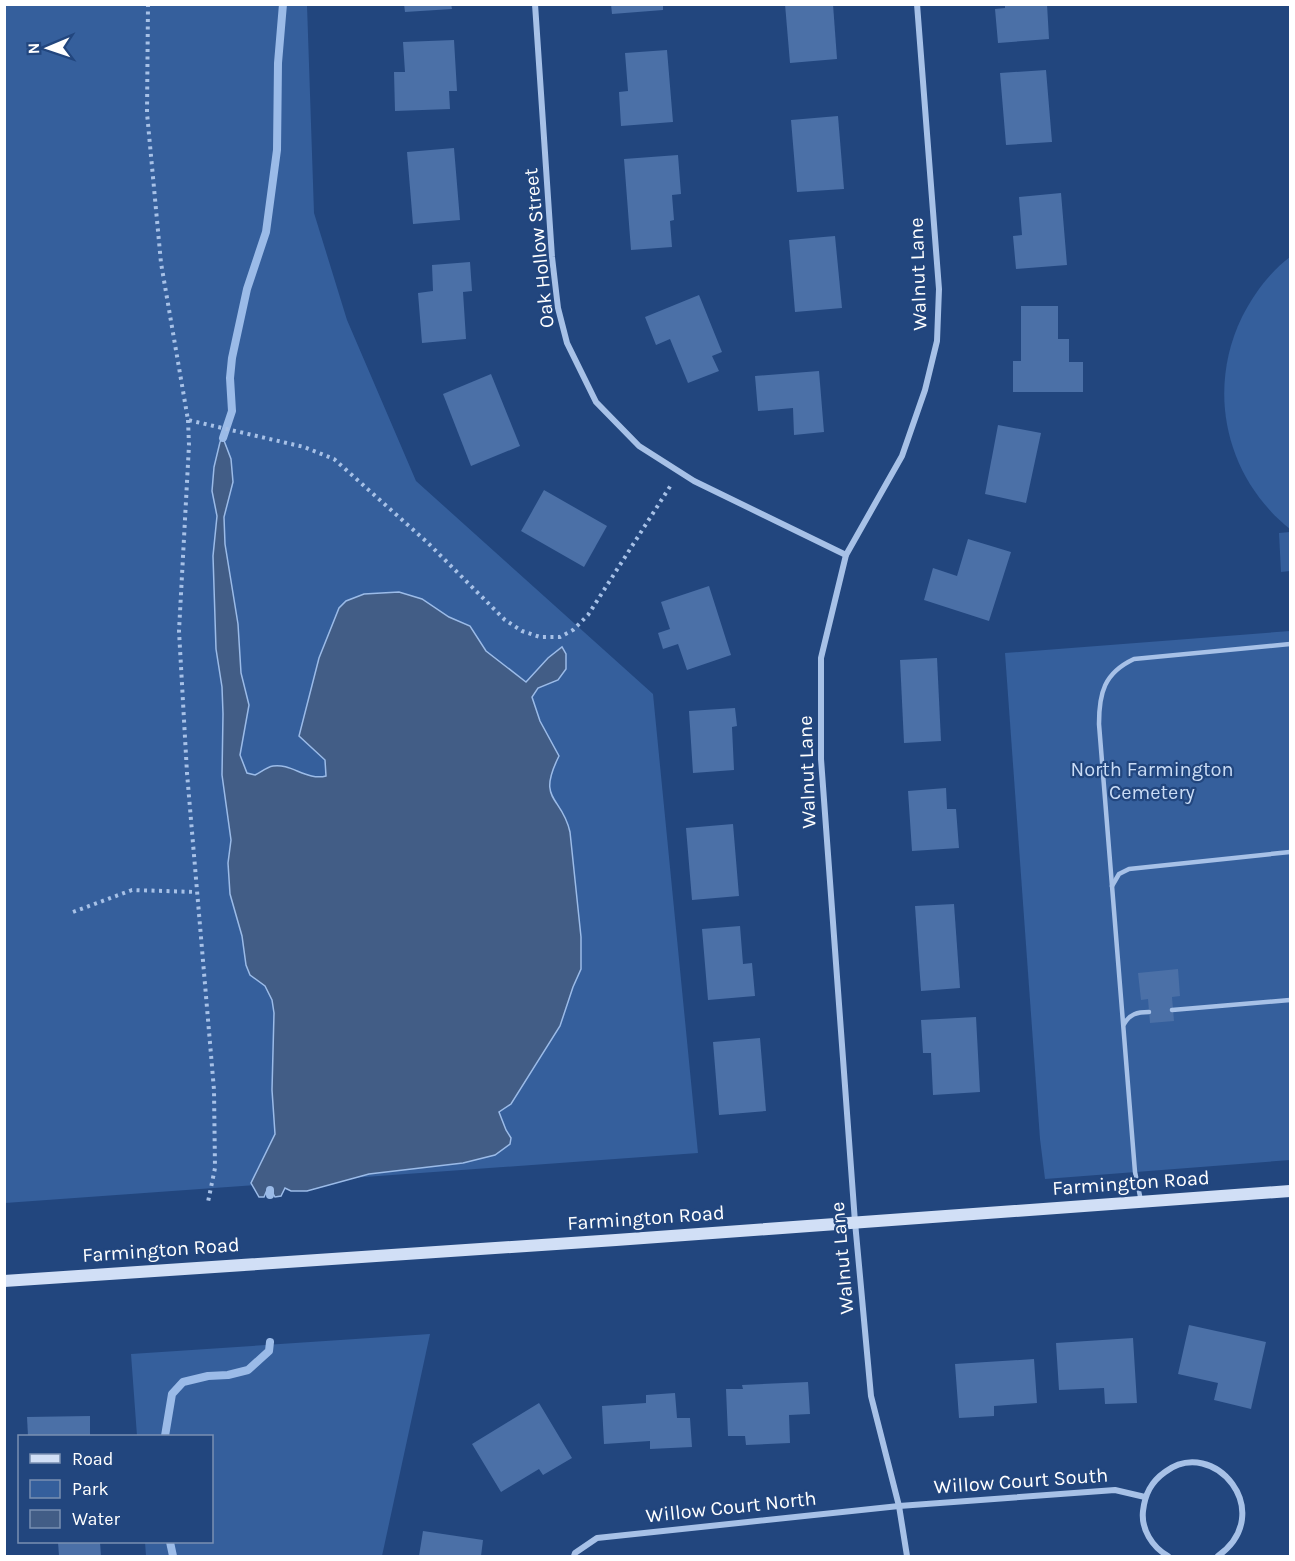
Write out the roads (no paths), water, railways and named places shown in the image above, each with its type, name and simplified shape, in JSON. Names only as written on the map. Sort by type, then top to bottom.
[{"type":"street","name":"Oak Hollow Street","points":[[534,4],[552,257],[558,308],[567,343],[596,402],[639,446],[678,471],[846,555]]},
{"type":"street","name":"Walnut Lane","points":[[907,1557],[900,1506],[871,1396],[855,1222],[820,759],[821,658],[846,555],[902,456],[925,390],[937,341],[939,289],[917,4]]},
{"type":"street","name":"Farmington Road","points":[[4,1281],[616,1240],[1290,1191]]},
{"type":"street","points":[[1168,1557],[1159,1551],[1147,1535],[1142,1516],[1145,1497],[1155,1480],[1171,1468],[1190,1463],[1210,1466],[1227,1475],[1239,1491],[1243,1511],[1241,1530],[1231,1547],[1218,1557]]},
{"type":"street","name":"Willow Court South","points":[[900,1506],[1115,1490],[1145,1497]]},
{"type":"street","name":"Willow Court North","points":[[574,1557],[575,1553],[597,1538],[900,1506]]},
{"type":"lane","points":[[1141,1201],[1135,1172],[1099,724],[1099,698],[1108,679],[1121,665],[1142,657],[1290,644]]},
{"type":"lane","points":[[1112,886],[1119,874],[1129,869],[1290,852]]},
{"type":"lane","points":[[1173,1010],[1290,1000]]},
{"type":"lane","points":[[1123,1025],[1128,1017],[1136,1013],[1149,1012]]},
{"type":"water","points":[[223,438],[231,459],[233,482],[224,517],[225,544],[238,624],[241,673],[249,705],[240,755],[247,773],[255,775],[271,767],[280,766],[312,776],[326,776],[325,760],[299,736],[319,658],[339,608],[346,601],[364,594],[399,592],[422,599],[449,617],[470,626],[486,651],[526,682],[548,658],[562,647],[566,654],[566,669],[558,680],[538,688],[532,697],[540,721],[559,756],[550,782],[550,791],[562,811],[570,832],[581,937],[581,969],[560,1026],[511,1104],[499,1112],[511,1138],[510,1144],[495,1155],[463,1163],[369,1174],[307,1191],[291,1191],[285,1188],[281,1196],[275,1197],[271,1190],[267,1190],[264,1197],[259,1197],[251,1183],[275,1134],[272,1090],[274,1013],[272,1000],[265,986],[250,975],[246,965],[242,936],[230,894],[228,863],[231,840],[222,775],[222,687],[216,649],[213,556],[217,516],[212,491],[214,467]]},
{"type":"waterway","points":[[223,438],[232,411],[230,378],[232,358],[247,289],[266,232],[277,150],[278,63],[283,4]]},
{"type":"waterway","points":[[270,1190],[270,1195]]},
{"type":"waterway","points":[[165,1435],[172,1394],[183,1382],[248,1370],[269,1351],[270,1342]]},
{"type":"waterway","points":[[170,1543],[173,1556]]},
{"type":"park label","name":"North Farmington Cemetery","points":[[1152,780]]}]
